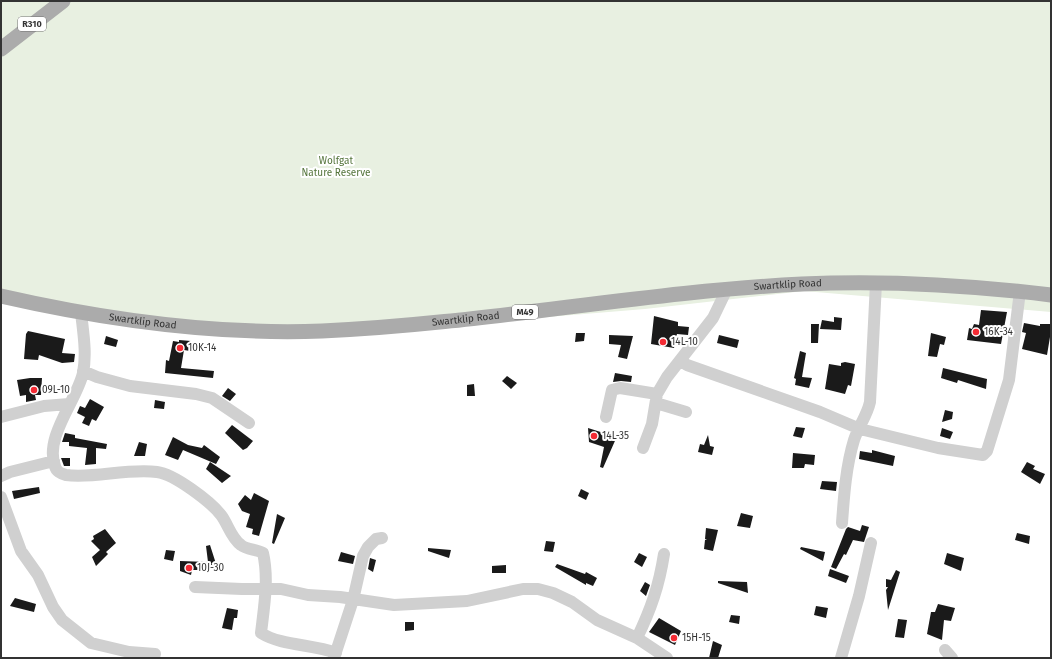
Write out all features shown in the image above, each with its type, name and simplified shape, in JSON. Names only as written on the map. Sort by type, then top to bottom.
[{"type":"main road","name":"R310","points":[[1,49],[63,1]]},
{"type":"main road","name":"Swartklip Road","points":[[1,296],[81,312],[181,326],[246,331],[320,331],[428,324],[671,295],[804,284],[907,283],[1020,291],[1051,295]]},
{"type":"street","points":[[842,523],[846,479],[855,438],[860,430],[870,402],[876,283]]},
{"type":"street","points":[[643,448],[652,424],[657,399],[667,377],[681,361],[713,318],[726,291]]},
{"type":"street","points":[[681,361],[686,365],[820,412],[860,430],[938,448],[977,454],[986,453],[1008,386],[1020,291]]},
{"type":"street","points":[[81,312],[84,351],[83,371],[81,381],[54,441],[54,461],[58,471],[64,475],[134,471],[158,472],[184,483],[221,514],[240,545],[263,553],[265,561],[265,588],[261,633],[270,639],[315,646],[335,656],[353,600],[363,556],[368,546],[376,539],[382,538]]},
{"type":"street","points":[[83,371],[97,377],[130,386],[196,394],[212,398],[249,422]]},
{"type":"street","points":[[606,418],[612,390],[620,388],[657,399],[686,412]]},
{"type":"street","points":[[1,417],[44,406],[70,404]]},
{"type":"street","points":[[1,476],[10,472],[54,461]]},
{"type":"street","points":[[1,498],[3,513],[21,551],[38,575],[53,607],[62,620],[91,643],[129,652],[155,654]]},
{"type":"street","points":[[842,658],[859,596],[871,543]]},
{"type":"street","points":[[636,638],[647,618],[659,584],[664,554]]},
{"type":"street","points":[[195,587],[281,589],[308,595],[340,597],[394,605],[460,602],[523,589],[538,589],[553,593],[572,602],[598,620],[636,638],[667,658]]},
{"type":"green space","name":"Wolfgat Nature Reserve","points":[[1,1],[1051,1],[1051,312],[804,291],[645,309],[339,334],[93,311],[1,290]]},
{"type":"building","points":[[981,310],[1007,312],[1001,344],[967,340],[969,328],[972,329],[974,324],[979,325]]},
{"type":"building","points":[[654,316],[678,322],[678,326],[689,327],[688,335],[677,334],[674,348],[651,344]]},
{"type":"building","points":[[834,317],[842,318],[841,330],[820,329],[822,320],[834,322]]},
{"type":"building","points":[[1024,323],[1040,326],[1040,324],[1051,324],[1051,337],[1047,355],[1022,349],[1026,333],[1022,332]]},
{"type":"building","points":[[811,324],[819,324],[818,343],[811,343]]},
{"type":"building","points":[[28,331],[65,339],[62,353],[75,354],[74,362],[62,363],[39,355],[38,360],[24,359],[26,334]]},
{"type":"building","points":[[576,333],[585,333],[584,341],[575,342]]},
{"type":"building","points":[[931,333],[946,337],[944,345],[940,344],[937,357],[928,356]]},
{"type":"building","points":[[609,335],[633,336],[627,359],[618,357],[621,345],[609,344]]},
{"type":"building","points":[[719,335],[739,340],[737,348],[717,343]]},
{"type":"building","points":[[106,336],[118,340],[116,347],[104,344]]},
{"type":"building","points":[[179,340],[191,341],[190,351],[184,350],[181,368],[214,371],[213,378],[165,373],[166,360],[169,361],[173,341],[179,342]]},
{"type":"building","points":[[800,351],[806,353],[802,377],[812,378],[809,388],[795,385],[796,379],[794,378]]},
{"type":"building","points":[[845,362],[855,364],[851,386],[848,385],[845,394],[825,389],[829,364],[841,366],[841,363]]},
{"type":"building","points":[[943,368],[987,379],[986,389],[958,380],[957,383],[941,378]]},
{"type":"building","points":[[615,373],[632,376],[631,382],[613,382]]},
{"type":"building","points":[[507,376],[517,383],[511,389],[502,381]]},
{"type":"building","name":"09L-10","points":[[42,378],[41,395],[35,395],[36,400],[26,402],[26,395],[20,396],[17,380]]},
{"type":"building","points":[[474,384],[475,396],[467,396],[467,385]]},
{"type":"building","points":[[228,388],[236,394],[230,401],[222,396]]},
{"type":"building","points":[[90,399],[104,407],[96,421],[92,419],[89,426],[82,423],[85,417],[77,413],[80,406],[85,408]]},
{"type":"building","points":[[155,400],[165,402],[164,409],[154,408]]},
{"type":"building","points":[[945,410],[953,412],[952,419],[942,422]]},
{"type":"building","points":[[232,425],[253,441],[247,448],[243,450],[225,433]]},
{"type":"building","points":[[796,427],[805,428],[802,438],[793,436]]},
{"type":"building","points":[[588,428],[607,434],[618,434],[603,468],[600,467],[604,447],[589,442]]},
{"type":"building","points":[[942,428],[953,432],[950,439],[940,436]]},
{"type":"building","points":[[65,433],[75,435],[75,438],[107,444],[106,449],[96,448],[96,464],[85,465],[87,448],[69,446],[69,442],[62,442]]},
{"type":"building","points":[[708,435],[710,446],[714,447],[712,455],[698,452],[700,444],[704,445]]},
{"type":"building","points":[[173,437],[188,445],[202,448],[204,445],[220,457],[216,464],[183,450],[178,460],[165,455]]},
{"type":"building","points":[[139,442],[147,444],[145,456],[134,456]]},
{"type":"building","points":[[872,450],[895,456],[893,466],[859,459],[860,451],[872,453]]},
{"type":"building","points":[[793,453],[815,455],[814,465],[805,464],[804,468],[792,468]]},
{"type":"building","points":[[61,458],[70,458],[70,466],[64,466]]},
{"type":"building","points":[[210,462],[231,476],[222,483],[206,469]]},
{"type":"building","points":[[1027,462],[1035,466],[1033,469],[1045,474],[1040,484],[1021,472]]},
{"type":"building","points":[[822,481],[837,482],[836,491],[820,489]]},
{"type":"building","points":[[39,487],[40,493],[14,499],[12,491]]},
{"type":"building","points":[[581,489],[589,493],[586,500],[578,496]]},
{"type":"building","points":[[254,493],[269,501],[259,536],[252,534],[253,529],[246,527],[250,514],[242,511],[238,504],[245,495],[251,500]]},
{"type":"building","points":[[741,513],[753,516],[750,528],[737,526]]},
{"type":"building","points":[[277,514],[285,518],[274,544],[272,543]]},
{"type":"building","points":[[862,525],[869,527],[864,542],[853,540],[846,555],[844,554],[836,569],[831,567],[846,529],[848,527],[860,531]]},
{"type":"building","points":[[706,528],[718,530],[713,551],[704,549],[705,540],[707,540],[705,539]]},
{"type":"building","points":[[105,529],[116,543],[106,552],[108,554],[96,566],[92,557],[100,550],[91,541],[94,539],[93,536]]},
{"type":"building","points":[[1017,533],[1030,536],[1029,544],[1015,540]]},
{"type":"building","points":[[546,541],[555,542],[553,552],[544,551]]},
{"type":"building","points":[[210,545],[218,570],[192,570],[191,575],[180,571],[180,561],[208,562],[206,546]]},
{"type":"building","points":[[801,547],[825,552],[823,561],[800,549]]},
{"type":"building","points":[[428,548],[451,550],[449,558],[428,551]]},
{"type":"building","points":[[166,550],[175,551],[173,561],[164,559]]},
{"type":"building","points":[[341,552],[355,556],[353,564],[338,561]]},
{"type":"building","points":[[639,553],[647,557],[642,567],[634,562]]},
{"type":"building","points":[[947,553],[964,558],[961,571],[944,564]]},
{"type":"building","points":[[370,558],[376,560],[373,572],[368,569]]},
{"type":"building","points":[[557,564],[585,574],[586,572],[597,578],[593,586],[586,583],[586,585],[555,567]]},
{"type":"building","points":[[506,565],[506,573],[492,573],[492,566]]},
{"type":"building","points":[[830,569],[849,576],[846,583],[828,576]]},
{"type":"building","points":[[896,570],[900,572],[888,610],[886,590],[888,587],[886,587],[886,579],[891,580]]},
{"type":"building","points":[[718,581],[747,582],[748,593],[718,583]]},
{"type":"building","points":[[645,582],[650,585],[646,596],[640,591]]},
{"type":"building","points":[[15,598],[36,604],[34,612],[10,606]]},
{"type":"building","points":[[938,604],[955,608],[951,621],[944,620],[942,640],[927,634],[931,612],[935,612]]},
{"type":"building","points":[[816,606],[828,608],[826,618],[814,615]]},
{"type":"building","points":[[227,608],[238,610],[237,618],[234,618],[232,630],[222,628]]},
{"type":"building","points":[[731,615],[740,616],[739,624],[729,622]]},
{"type":"building","points":[[659,618],[681,631],[675,645],[649,632]]},
{"type":"building","points":[[898,619],[907,620],[904,638],[895,637]]},
{"type":"building","points":[[405,622],[414,622],[414,630],[405,631]]},
{"type":"building","points":[[713,641],[722,645],[718,658],[709,658]]},
{"type":"place","name":"16K-34","points":[[976,332]]},
{"type":"place","name":"14L-10","points":[[663,342]]},
{"type":"place","name":"10K-14","points":[[180,348]]},
{"type":"place","name":"09L-10","points":[[34,390]]},
{"type":"place","name":"14L-35","points":[[594,436]]},
{"type":"place","name":"10J-30","points":[[189,568]]},
{"type":"place","name":"15H-15","points":[[674,638]]}]
